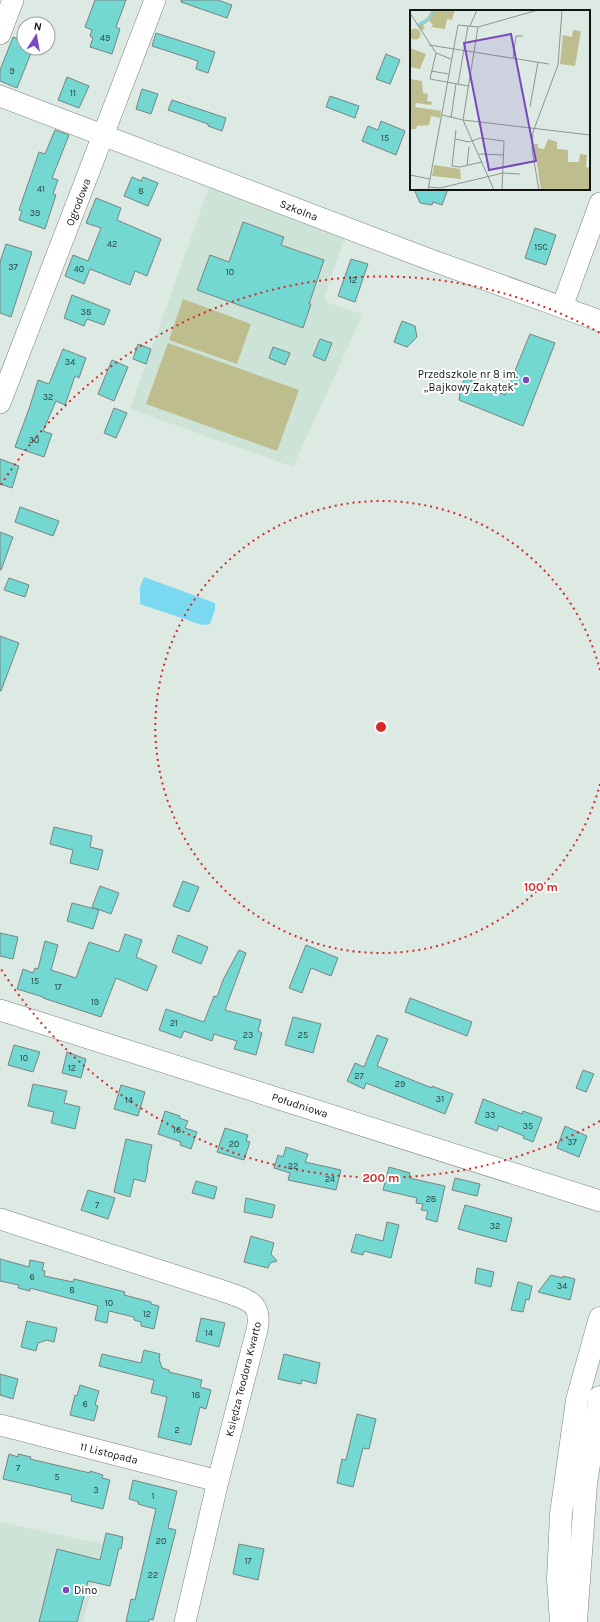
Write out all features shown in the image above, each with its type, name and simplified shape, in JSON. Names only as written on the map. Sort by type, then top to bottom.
[{"type":"main road","points":[[561,1622],[558,1579],[561,1514],[577,1400],[600,1318]]},
{"type":"main road","points":[[576,1622],[586,1483],[600,1397]]},
{"type":"street","points":[[0,34],[13,0]]},
{"type":"street","name":"Ogrodowa","points":[[0,403],[155,0]]},
{"type":"street","name":"Szkolna","points":[[0,96],[431,260],[600,321]]},
{"type":"street","points":[[562,307],[600,203]]},
{"type":"street","name":"Południowa","points":[[0,1010],[600,1201]]},
{"type":"street","name":"Księdza Teodora Kwarto","points":[[0,1219],[226,1292],[247,1300],[255,1307],[259,1319],[258,1324],[218,1480],[185,1622]]},
{"type":"street","name":"11 Listopada","points":[[0,1425],[218,1480]]},
{"type":"shaded area","points":[[210,184],[345,236],[325,295],[325,300],[329,303],[363,314],[293,467],[130,409]]},
{"type":"shaded area","points":[[0,1522],[103,1544],[83,1622],[0,1622]]},
{"type":"green space","points":[[183,299],[251,324],[237,364],[169,340]]},
{"type":"green space","points":[[168,343],[299,390],[277,451],[146,404]]},
{"type":"water","points":[[144,577],[215,603],[215,610],[210,624],[202,625],[140,604],[140,587]]},
{"type":"building","points":[[95,0],[126,0],[116,27],[120,29],[112,54],[90,47],[93,38],[90,36],[92,30],[85,27]]},
{"type":"building","points":[[181,0],[218,0],[232,5],[227,18],[181,2]]},
{"type":"building","points":[[156,33],[215,52],[208,73],[196,69],[198,61],[152,46]]},
{"type":"building","points":[[13,37],[16,38],[16,56],[30,56],[17,88],[0,81],[0,70]]},
{"type":"building","points":[[386,54],[400,60],[390,84],[376,79]]},
{"type":"building","points":[[67,77],[89,86],[79,108],[58,100]]},
{"type":"building","points":[[142,89],[158,94],[151,114],[136,109]]},
{"type":"building","points":[[330,96],[359,106],[355,118],[326,107]]},
{"type":"building","points":[[172,100],[226,118],[222,131],[208,126],[208,124],[168,110]]},
{"type":"building","points":[[381,121],[405,131],[396,155],[362,141],[368,126],[378,130]]},
{"type":"building","points":[[55,130],[69,135],[52,178],[58,180],[53,194],[56,195],[45,229],[19,220],[22,211],[19,210],[39,152],[45,154]]},
{"type":"building","points":[[132,177],[141,181],[143,177],[158,183],[148,206],[124,196]]},
{"type":"building","points":[[414,190],[448,190],[442,205],[433,202],[432,205],[420,203]]},
{"type":"building","points":[[96,198],[121,208],[117,220],[161,239],[147,276],[135,271],[130,285],[90,269],[84,284],[65,276],[73,255],[88,261],[101,228],[86,223]]},
{"type":"building","points":[[243,222],[284,237],[281,245],[324,260],[309,304],[311,304],[303,328],[197,290],[210,255],[229,262]]},
{"type":"building","points":[[535,228],[556,235],[546,265],[525,258]]},
{"type":"building","points":[[6,244],[32,252],[11,317],[0,313],[0,262]]},
{"type":"building","points":[[351,259],[368,264],[355,302],[338,296]]},
{"type":"building","points":[[72,295],[110,310],[104,325],[87,319],[84,326],[64,318]]},
{"type":"building","points":[[402,321],[415,326],[417,337],[407,347],[394,342]]},
{"type":"building","name":"Przedszkole nr 8 im. „Bajkowy Zakątek”","points":[[530,334],[555,343],[523,426],[459,400],[461,386],[464,380],[468,379],[505,395]]},
{"type":"building","points":[[320,339],[332,343],[325,361],[313,356]]},
{"type":"building","points":[[138,344],[151,349],[146,364],[133,359]]},
{"type":"building","points":[[273,347],[290,353],[285,365],[269,358]]},
{"type":"building","points":[[63,349],[86,358],[79,378],[75,376],[65,405],[56,401],[43,431],[52,434],[44,457],[15,447],[38,380],[49,384]]},
{"type":"building","points":[[112,360],[128,367],[114,401],[98,394]]},
{"type":"building","points":[[114,408],[127,413],[116,438],[104,433]]},
{"type":"building","points":[[0,459],[19,466],[12,488],[0,484]]},
{"type":"building","points":[[20,507],[59,521],[53,536],[15,522]]},
{"type":"building","points":[[0,532],[13,537],[1,570],[0,570]]},
{"type":"building","points":[[9,578],[29,585],[25,597],[4,590]]},
{"type":"building","points":[[0,636],[19,643],[1,691],[0,691]]},
{"type":"building","points":[[54,827],[92,836],[90,847],[103,850],[98,870],[70,863],[73,850],[50,844]]},
{"type":"building","points":[[183,881],[199,887],[189,912],[173,906]]},
{"type":"building","points":[[100,886],[119,893],[111,914],[92,907]]},
{"type":"building","points":[[72,903],[99,910],[93,929],[67,921]]},
{"type":"building","points":[[0,933],[18,937],[13,959],[0,956]]},
{"type":"building","points":[[125,934],[142,940],[136,957],[157,966],[147,991],[116,978],[101,1017],[17,989],[23,969],[33,973],[35,968],[38,969],[45,941],[58,945],[51,970],[76,978],[89,942],[119,952]]},
{"type":"building","points":[[178,935],[208,947],[201,964],[172,952]]},
{"type":"building","points":[[306,945],[338,958],[331,976],[311,968],[302,993],[289,988]]},
{"type":"building","points":[[239,950],[246,953],[225,1010],[261,1020],[258,1031],[262,1033],[256,1055],[234,1049],[237,1041],[214,1034],[212,1041],[184,1031],[181,1038],[159,1030],[166,1009],[204,1022],[214,996],[217,997],[223,980]]},
{"type":"building","points":[[410,998],[472,1022],[467,1036],[405,1012]]},
{"type":"building","points":[[293,1017],[321,1024],[313,1053],[285,1045]]},
{"type":"building","points":[[377,1035],[388,1039],[377,1066],[432,1088],[432,1086],[453,1094],[445,1114],[366,1083],[364,1089],[347,1081],[355,1063],[364,1067]]},
{"type":"building","points":[[14,1045],[40,1052],[33,1072],[8,1065]]},
{"type":"building","points":[[67,1052],[86,1059],[81,1078],[62,1073]]},
{"type":"building","points":[[583,1070],[594,1074],[586,1092],[576,1088]]},
{"type":"building","points":[[33,1084],[67,1091],[64,1103],[80,1107],[75,1129],[51,1123],[54,1112],[28,1106]]},
{"type":"building","points":[[121,1085],[145,1092],[138,1116],[114,1109]]},
{"type":"building","points":[[483,1099],[522,1114],[523,1111],[542,1118],[533,1142],[523,1138],[524,1136],[499,1126],[497,1131],[475,1123]]},
{"type":"building","points":[[165,1111],[180,1116],[179,1118],[188,1121],[185,1128],[197,1132],[191,1149],[180,1145],[181,1142],[158,1134]]},
{"type":"building","points":[[565,1126],[587,1136],[579,1157],[557,1148]]},
{"type":"building","points":[[225,1128],[248,1135],[246,1141],[250,1142],[244,1160],[217,1152]]},
{"type":"building","points":[[126,1139],[152,1145],[145,1182],[134,1179],[130,1197],[114,1192]]},
{"type":"building","points":[[286,1147],[308,1154],[305,1162],[341,1170],[336,1190],[288,1180],[290,1173],[274,1168],[278,1155],[283,1157]]},
{"type":"building","points":[[389,1167],[410,1173],[409,1178],[445,1186],[437,1222],[426,1219],[428,1211],[421,1210],[423,1204],[416,1203],[417,1198],[383,1190]]},
{"type":"building","points":[[455,1178],[480,1184],[477,1196],[452,1190]]},
{"type":"building","points":[[196,1181],[217,1187],[214,1199],[192,1193]]},
{"type":"building","points":[[88,1190],[115,1198],[108,1219],[81,1210]]},
{"type":"building","points":[[246,1198],[275,1205],[272,1218],[244,1212]]},
{"type":"building","points":[[465,1205],[512,1218],[506,1242],[458,1229]]},
{"type":"building","points":[[387,1222],[399,1225],[391,1258],[364,1251],[363,1255],[351,1252],[356,1234],[383,1241]]},
{"type":"building","points":[[251,1236],[274,1243],[271,1254],[277,1261],[270,1263],[268,1268],[244,1262]]},
{"type":"building","points":[[0,1259],[29,1267],[30,1260],[44,1263],[42,1270],[45,1271],[44,1276],[73,1282],[74,1279],[125,1292],[124,1295],[151,1302],[151,1304],[159,1306],[154,1329],[141,1326],[141,1322],[134,1320],[134,1317],[109,1311],[107,1323],[95,1320],[98,1306],[30,1288],[30,1291],[18,1288],[19,1285],[0,1281]]},
{"type":"building","points":[[477,1268],[494,1272],[491,1287],[475,1283]]},
{"type":"building","points":[[551,1275],[575,1279],[570,1300],[538,1292]]},
{"type":"building","points":[[518,1282],[532,1286],[529,1300],[526,1299],[523,1312],[511,1310]]},
{"type":"building","points":[[201,1318],[225,1323],[219,1347],[196,1341]]},
{"type":"building","points":[[27,1321],[57,1328],[54,1342],[47,1340],[38,1343],[36,1351],[21,1347]]},
{"type":"building","points":[[144,1350],[160,1354],[159,1359],[162,1368],[169,1370],[169,1372],[202,1380],[200,1387],[211,1390],[206,1409],[200,1407],[191,1445],[158,1437],[167,1397],[151,1393],[154,1380],[99,1366],[102,1354],[141,1363]]},
{"type":"building","points":[[284,1354],[320,1363],[316,1384],[302,1380],[301,1384],[278,1379]]},
{"type":"building","points":[[0,1374],[18,1379],[13,1399],[0,1395]]},
{"type":"building","points":[[80,1385],[99,1391],[95,1405],[98,1406],[94,1421],[70,1415],[75,1395],[77,1396]]},
{"type":"building","points":[[357,1414],[376,1419],[369,1449],[363,1448],[353,1487],[337,1483],[342,1459],[346,1460]]},
{"type":"building","points":[[9,1454],[18,1457],[18,1454],[31,1457],[30,1459],[103,1475],[102,1478],[110,1480],[103,1509],[71,1501],[72,1495],[3,1479]]},
{"type":"building","points":[[133,1480],[177,1491],[168,1528],[176,1530],[153,1620],[149,1619],[149,1622],[126,1622],[131,1599],[135,1600],[156,1509],[138,1504],[139,1502],[129,1499]]},
{"type":"building","name":"Dino","points":[[106,1533],[123,1537],[110,1586],[88,1581],[77,1622],[39,1622],[57,1549],[100,1560]]},
{"type":"building","points":[[239,1544],[264,1549],[258,1580],[233,1574]]},
{"type":"place","name":"Przedszkole nr 8 im. „Bajkowy Zakątek”","points":[[526,380]]},
{"type":"place","name":"Dino","points":[[66,1590]]}]
